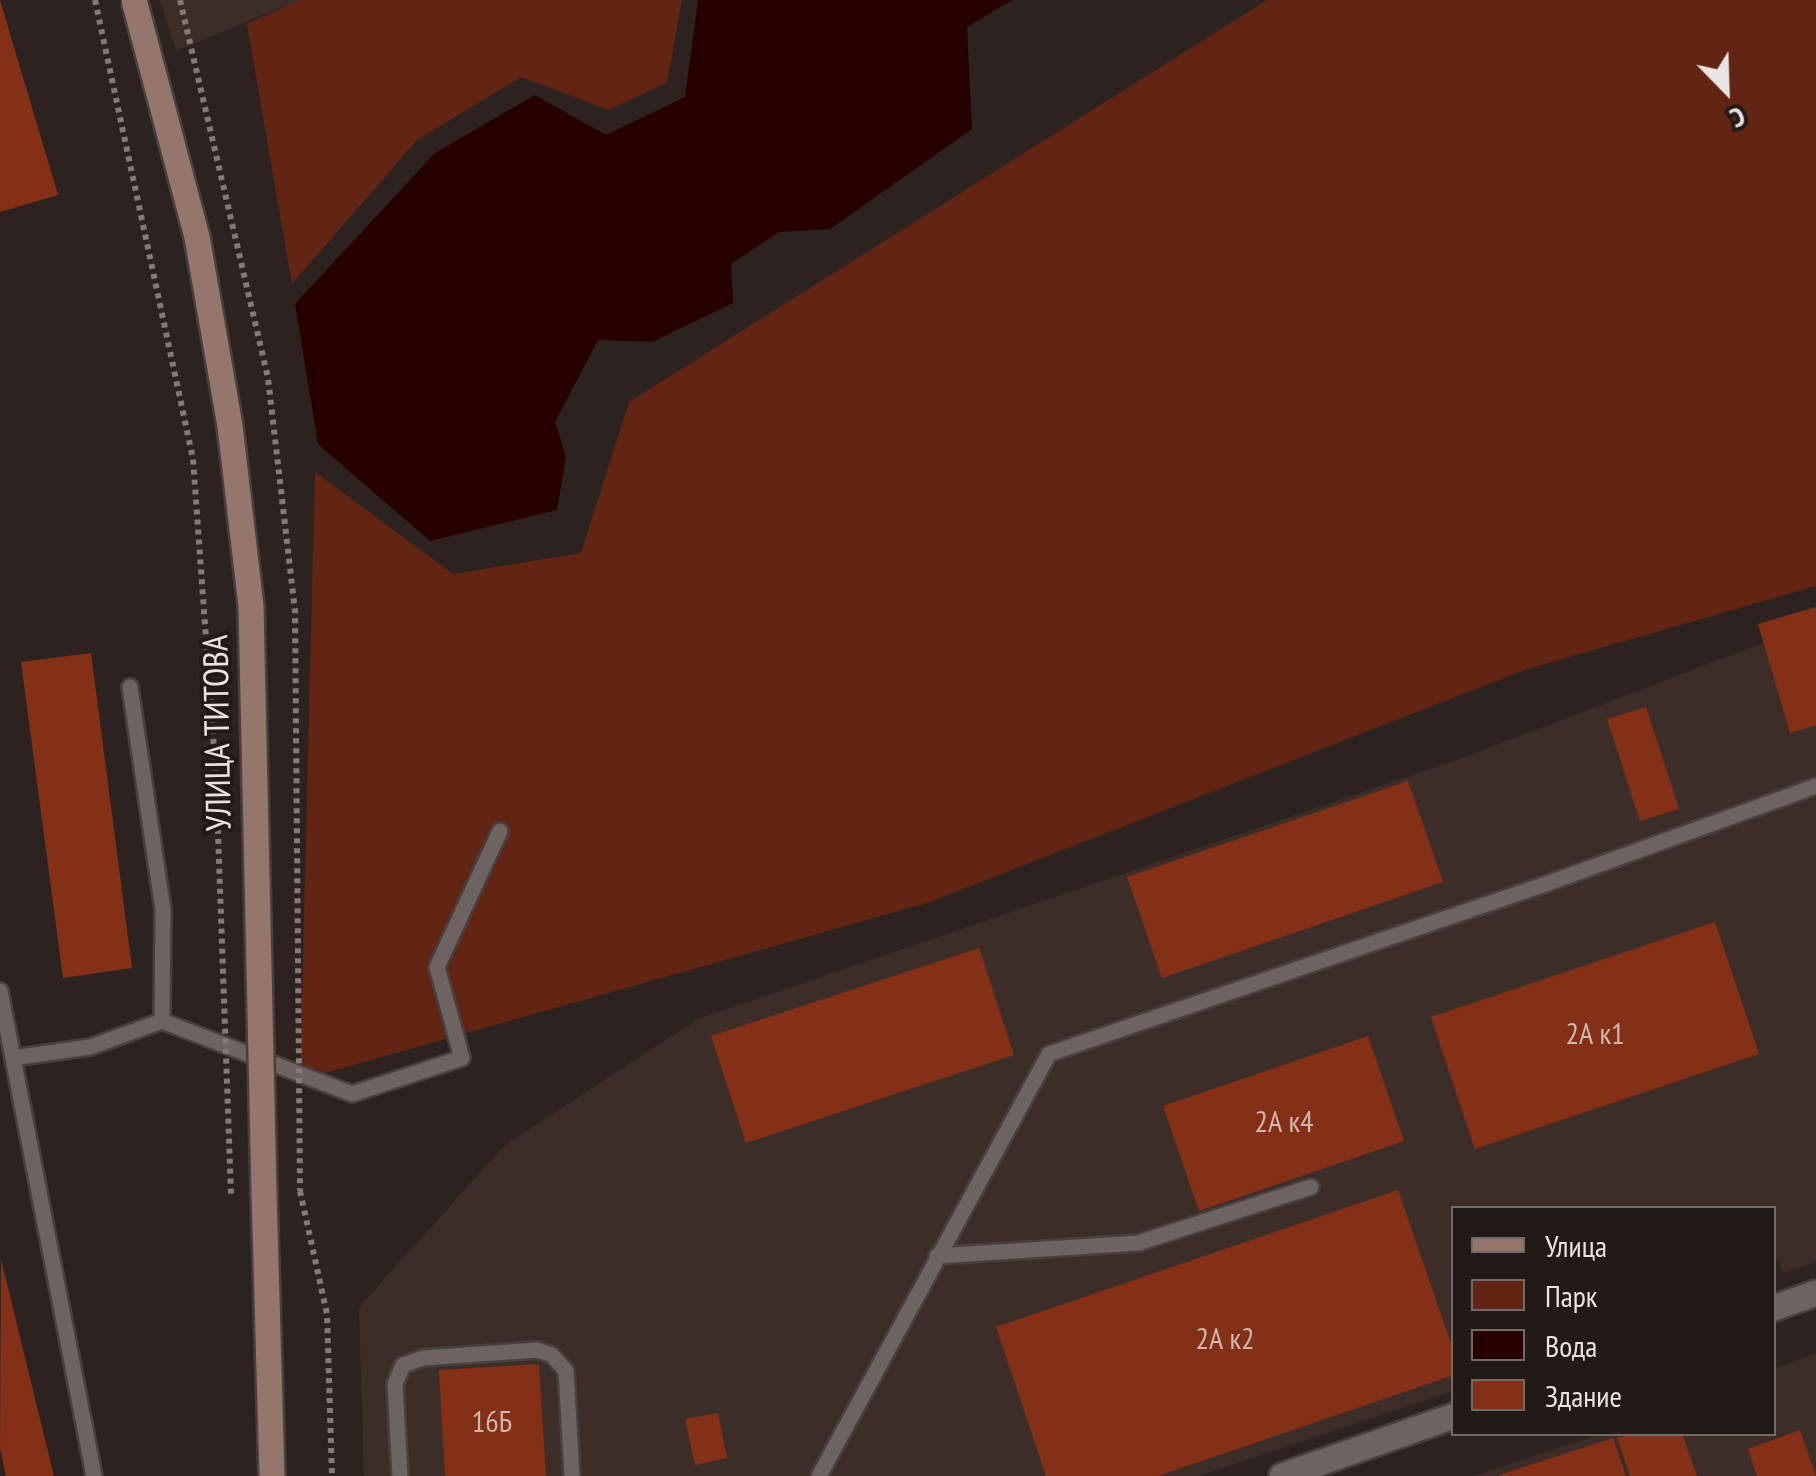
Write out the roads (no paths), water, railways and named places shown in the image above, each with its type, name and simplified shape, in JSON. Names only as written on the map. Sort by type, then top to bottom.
[{"type":"main road","name":"УЛИЦА ТИТОВА","points":[[134,0],[197,238],[230,426],[251,606],[272,1476]]},
{"type":"street","points":[[1776,1307],[1816,1294]]},
{"type":"street","points":[[1282,1476],[1451,1417]]},
{"type":"lane","points":[[130,686],[163,910],[162,1020]]},
{"type":"lane","points":[[819,1476],[1048,1054],[1543,886],[1816,786]]},
{"type":"lane","points":[[12,1058],[90,1047],[162,1020],[352,1094],[462,1058],[436,967],[500,832]]},
{"type":"lane","points":[[0,991],[94,1476]]},
{"type":"lane","points":[[937,1256],[1138,1243],[1310,1187]]},
{"type":"lane","points":[[400,1476],[395,1384],[403,1365],[424,1358],[536,1350],[552,1355],[566,1371],[572,1476]]},
{"type":"water","points":[[698,0],[1012,0],[967,27],[972,129],[830,229],[779,232],[731,264],[733,303],[652,342],[598,340],[555,422],[566,457],[557,510],[430,541],[318,444],[295,304],[435,153],[535,95],[606,135],[685,97]]}]
